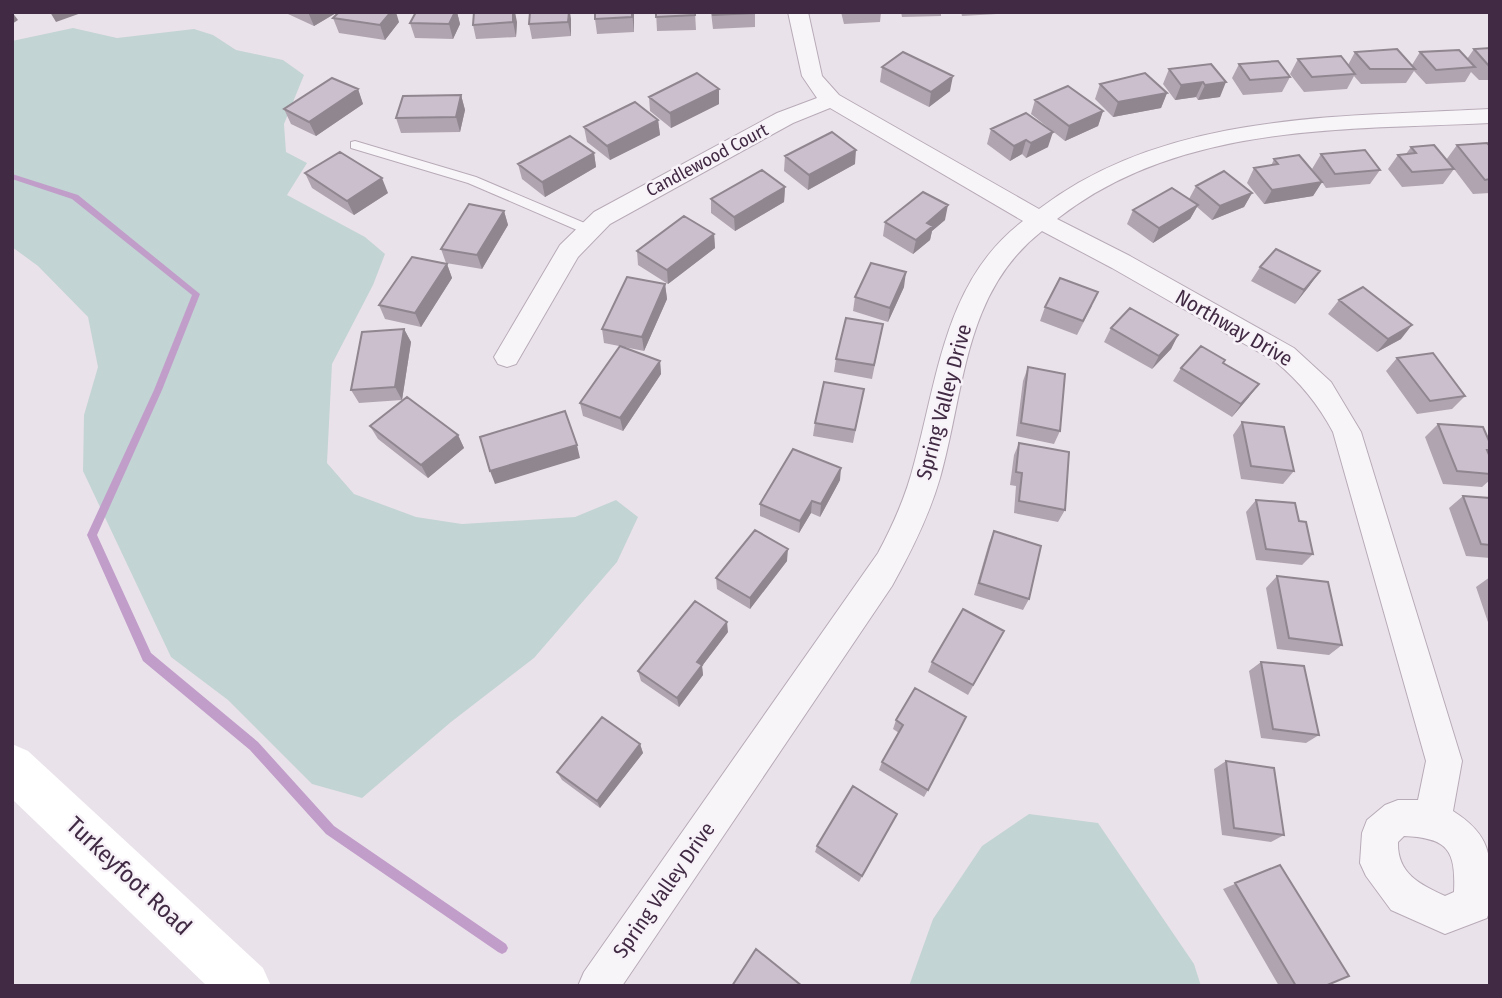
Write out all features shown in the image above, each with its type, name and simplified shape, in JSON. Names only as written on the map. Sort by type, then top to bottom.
[{"type":"main road","name":"Turkeyfoot Road","points":[[12,766],[245,986]]},
{"type":"street","name":"Northway Drive","points":[[798,12],[812,76],[831,100],[1038,219],[1121,262],[1285,355],[1307,372],[1327,393],[1347,432],[1444,761],[1433,819]]},
{"type":"street","name":"Candlewood Court","points":[[508,357],[569,251],[602,218],[785,118],[831,100]]},
{"type":"street","name":"Spring Valley Drive","points":[[598,986],[881,576],[904,537],[929,467],[960,330],[980,284],[1005,251],[1038,219],[1081,188],[1148,156],[1203,140],[1293,129],[1490,116]]},
{"type":"lane","points":[[355,145],[472,180],[589,230]]},
{"type":"shaded area","points":[[73,28],[117,38],[194,29],[213,35],[236,50],[283,60],[304,75],[284,124],[286,152],[307,163],[287,195],[365,237],[385,254],[373,285],[332,364],[327,463],[354,494],[416,517],[462,524],[575,517],[616,500],[638,517],[617,562],[534,658],[451,722],[362,798],[312,784],[228,700],[171,657],[83,471],[84,415],[98,367],[88,317],[38,266],[12,247],[12,41]]},
{"type":"shaded area","points":[[1029,814],[1098,823],[1194,964],[1201,986],[909,986],[933,919],[982,846]]},
{"type":"building","points":[[339,12],[391,12],[380,25],[333,18]]},
{"type":"building","points":[[416,12],[455,12],[449,24],[410,23]]},
{"type":"building","points":[[474,12],[513,12],[513,22],[473,25]]},
{"type":"building","points":[[530,12],[569,12],[568,22],[529,24]]},
{"type":"building","points":[[595,12],[632,12],[632,17],[595,19]]},
{"type":"building","points":[[656,12],[695,12],[695,15],[656,17]]},
{"type":"building","points":[[712,12],[755,12],[755,13],[713,15]]},
{"type":"building","points":[[1490,48],[1490,66],[1489,66],[1474,49]]},
{"type":"building","points":[[1397,49],[1415,69],[1370,69],[1355,52]]},
{"type":"building","points":[[1459,50],[1475,67],[1436,70],[1420,52]]},
{"type":"building","points":[[903,52],[953,76],[931,92],[882,67]]},
{"type":"building","points":[[1341,56],[1355,74],[1312,77],[1298,59]]},
{"type":"building","points":[[1278,61],[1290,77],[1250,80],[1239,64]]},
{"type":"building","points":[[1211,64],[1226,82],[1181,85],[1169,69]]},
{"type":"building","points":[[697,73],[719,89],[670,113],[649,97]]},
{"type":"building","points":[[1145,73],[1167,93],[1118,102],[1100,84]]},
{"type":"building","points":[[332,78],[358,89],[309,122],[284,109]]},
{"type":"building","points":[[1068,86],[1103,111],[1069,126],[1035,100]]},
{"type":"building","points":[[461,95],[456,117],[396,118],[403,96]]},
{"type":"building","points":[[635,102],[658,120],[607,146],[584,127]]},
{"type":"building","points":[[1026,113],[1053,132],[1031,143],[1026,140],[1014,146],[991,129]]},
{"type":"building","points":[[832,132],[856,150],[809,175],[785,156]]},
{"type":"building","points":[[570,136],[594,153],[542,182],[518,164]]},
{"type":"building","points":[[1487,143],[1490,146],[1490,179],[1485,180],[1457,145]]},
{"type":"building","points":[[1434,145],[1454,169],[1412,172],[1398,155],[1416,153],[1411,147]]},
{"type":"building","points":[[1365,150],[1380,170],[1335,174],[1321,154]]},
{"type":"building","points":[[340,152],[382,178],[347,201],[305,173]]},
{"type":"building","points":[[1299,155],[1322,182],[1272,190],[1254,168],[1278,164],[1274,159]]},
{"type":"building","points":[[762,170],[785,187],[734,217],[711,199]]},
{"type":"building","points":[[1224,171],[1252,193],[1220,206],[1196,186]]},
{"type":"building","points":[[1172,188],[1198,205],[1159,228],[1133,210]]},
{"type":"building","points":[[923,192],[948,205],[927,223],[933,226],[916,240],[885,222]]},
{"type":"building","points":[[469,204],[504,211],[477,255],[441,249]]},
{"type":"building","points":[[684,216],[714,234],[667,270],[637,251]]},
{"type":"building","points":[[1276,249],[1320,271],[1304,290],[1260,267]]},
{"type":"building","points":[[412,257],[447,264],[415,313],[379,305]]},
{"type":"building","points":[[871,263],[906,272],[890,308],[855,297]]},
{"type":"building","points":[[627,277],[665,284],[642,337],[602,329]]},
{"type":"building","points":[[1060,278],[1098,292],[1083,321],[1045,307]]},
{"type":"building","points":[[1363,287],[1412,325],[1388,339],[1339,300]]},
{"type":"building","points":[[1130,308],[1178,335],[1159,356],[1111,328]]},
{"type":"building","points":[[846,318],[883,324],[874,365],[836,359]]},
{"type":"building","points":[[404,329],[395,387],[351,390],[362,332]]},
{"type":"building","points":[[620,346],[660,361],[620,418],[580,403]]},
{"type":"building","points":[[1201,346],[1225,360],[1223,363],[1259,384],[1241,404],[1181,368]]},
{"type":"building","points":[[1433,353],[1465,396],[1430,401],[1397,358]]},
{"type":"building","points":[[1028,367],[1065,374],[1060,431],[1021,423]]},
{"type":"building","points":[[824,382],[864,389],[855,430],[815,423]]},
{"type":"building","points":[[407,397],[458,435],[421,465],[370,426]]},
{"type":"building","points":[[565,411],[577,445],[490,471],[480,437]]},
{"type":"building","points":[[1242,422],[1284,427],[1294,471],[1251,466]]},
{"type":"building","points":[[1438,424],[1483,427],[1490,443],[1490,450],[1487,450],[1490,457],[1490,474],[1457,471]]},
{"type":"building","points":[[1019,443],[1069,452],[1065,510],[1019,501],[1022,473],[1016,472]]},
{"type":"building","points":[[793,449],[841,468],[821,504],[812,501],[800,521],[760,504]]},
{"type":"building","points":[[1463,496],[1490,498],[1490,545],[1481,544]]},
{"type":"building","points":[[1256,500],[1295,503],[1299,521],[1306,522],[1313,554],[1266,549]]},
{"type":"building","points":[[755,530],[788,549],[750,598],[716,578]]},
{"type":"building","points":[[994,531],[1041,546],[1029,599],[979,583]]},
{"type":"building","points":[[1277,576],[1328,582],[1342,645],[1289,638]]},
{"type":"building","points":[[695,601],[727,622],[697,662],[702,665],[677,698],[638,671]]},
{"type":"building","points":[[963,609],[1004,631],[973,685],[932,662]]},
{"type":"building","points":[[1261,662],[1304,666],[1319,735],[1273,729]]},
{"type":"building","points":[[915,688],[966,717],[928,790],[882,762],[903,725],[896,720]]},
{"type":"building","points":[[602,717],[640,744],[597,801],[557,772]]},
{"type":"building","points":[[1226,761],[1274,768],[1284,835],[1234,828]]},
{"type":"building","points":[[853,786],[897,814],[862,876],[817,846]]},
{"type":"building","points":[[1280,865],[1349,976],[1325,986],[1296,986],[1235,883]]},
{"type":"building","points":[[756,949],[802,986],[732,986]]},
{"type":"waterway","points":[[12,176],[75,197],[196,294],[158,390],[92,535],[147,657],[254,746],[330,830],[502,948]]}]
